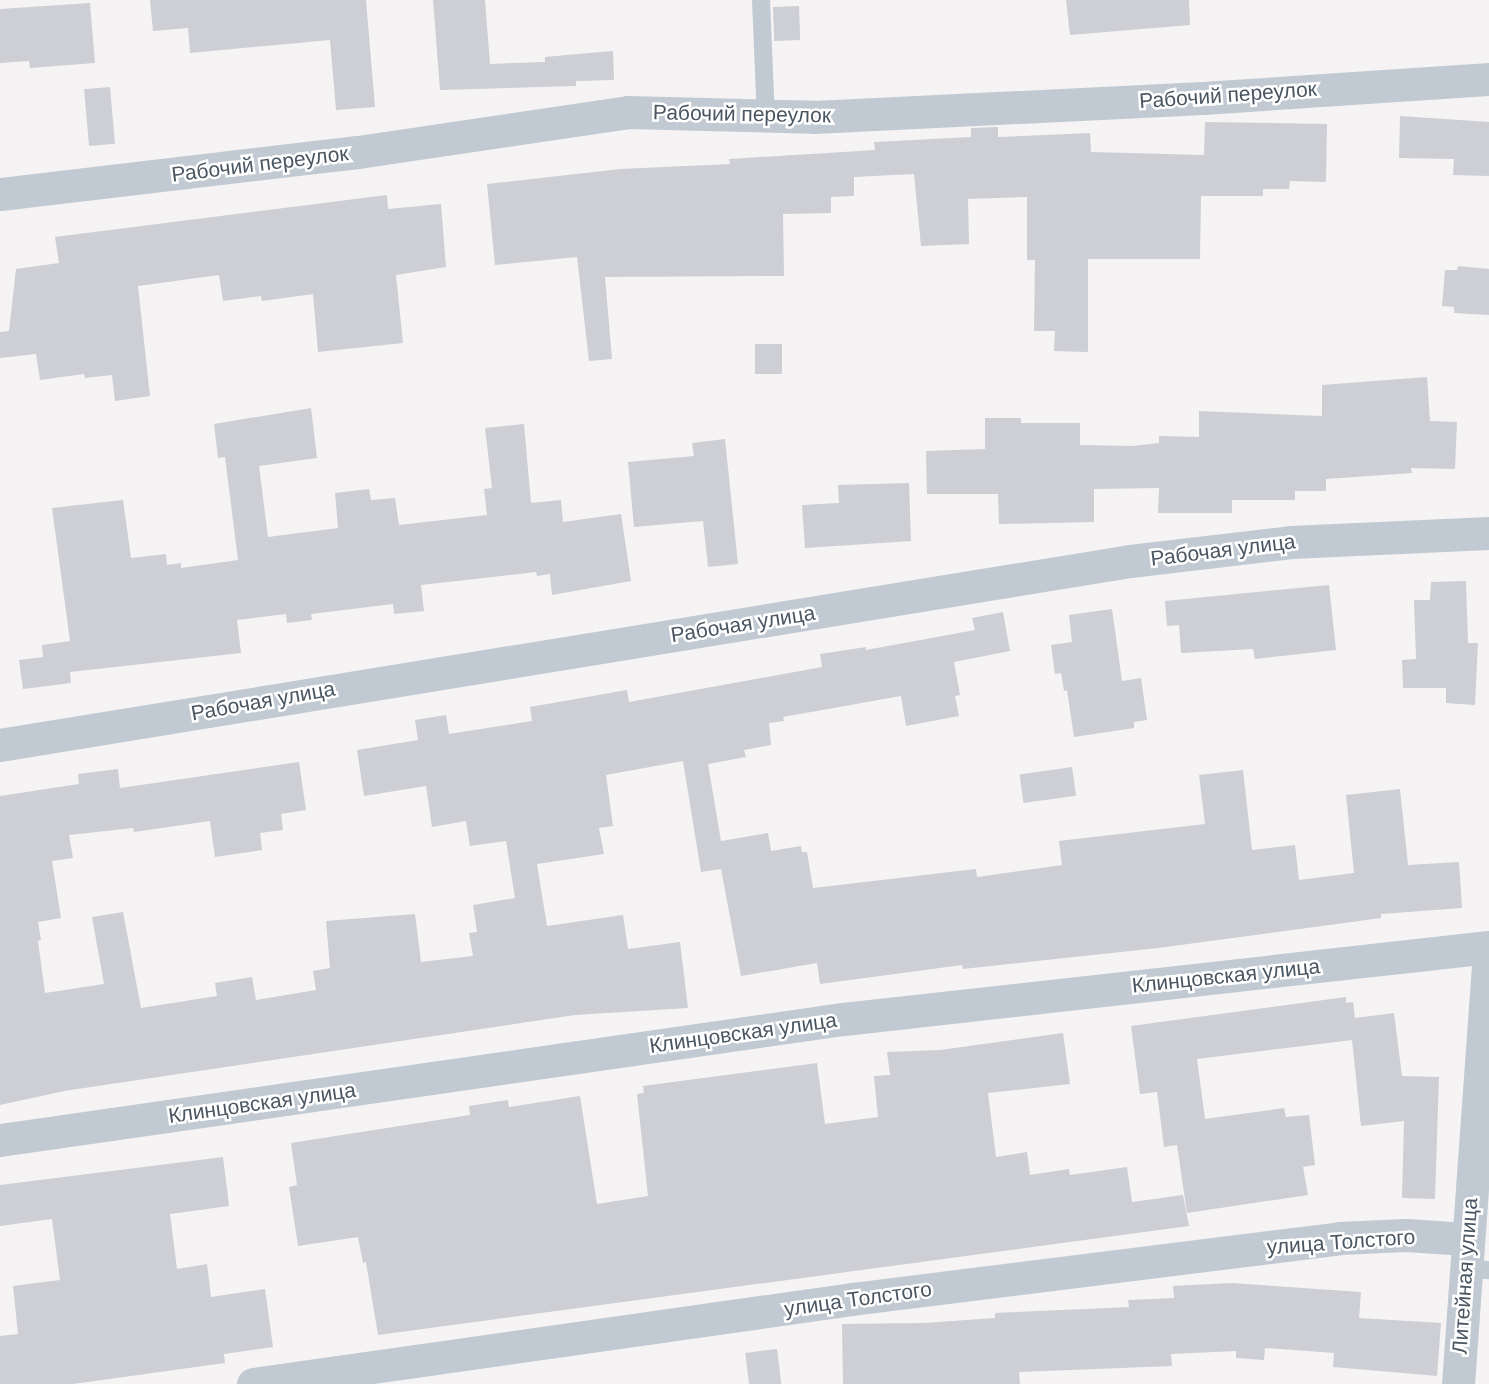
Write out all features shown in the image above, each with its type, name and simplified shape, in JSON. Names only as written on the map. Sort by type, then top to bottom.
[{"type":"street","name":"Рабочий переулок","points":[[0,194],[358,152],[628,112],[766,117],[1107,104],[1489,79]]},
{"type":"street","name":"Рабочая улица","points":[[0,746],[1130,561],[1291,542],[1489,533]]},
{"type":"street","name":"Клинцовская улица","points":[[0,1140],[843,1019],[1489,947]]},
{"type":"street","name":"Литейная улица","points":[[1458,1384],[1473,1259],[1489,952]]},
{"type":"street","name":"улица Толстого","points":[[253,1384],[852,1299],[1315,1241],[1406,1235],[1473,1259]]},
{"type":"lane","points":[[761,0],[766,117]]},
{"type":"building","points":[[150,0],[366,0],[375,107],[336,110],[330,40],[190,53],[188,28],[153,31]]},
{"type":"building","points":[[433,0],[485,0],[490,64],[545,62],[545,57],[613,51],[614,80],[576,81],[576,86],[440,90]]},
{"type":"building","points":[[1066,0],[1189,0],[1190,25],[1070,35]]},
{"type":"building","points":[[90,3],[95,63],[30,68],[29,61],[0,63],[0,9]]},
{"type":"building","points":[[799,6],[800,40],[774,41],[773,7]]},
{"type":"building","points":[[110,87],[115,144],[89,146],[84,89]]},
{"type":"building","points":[[1400,116],[1489,122],[1489,176],[1453,175],[1454,159],[1399,158]]},
{"type":"building","points":[[1205,122],[1327,124],[1326,182],[1290,181],[1289,189],[1263,189],[1263,196],[1201,196],[1200,259],[1088,259],[1088,352],[1054,351],[1055,331],[1034,331],[1035,260],[1027,260],[1027,197],[968,199],[969,244],[921,246],[914,174],[854,177],[854,196],[831,197],[831,213],[783,214],[784,276],[605,277],[612,359],[589,361],[577,257],[495,265],[487,184],[620,169],[730,164],[729,159],[875,150],[874,142],[971,137],[971,128],[998,127],[998,137],[1090,133],[1091,152],[1204,155]]},
{"type":"building","points":[[387,195],[388,209],[441,204],[446,267],[396,275],[403,343],[318,352],[313,294],[262,301],[261,296],[223,301],[219,275],[138,286],[150,396],[115,401],[112,375],[85,378],[84,374],[40,380],[36,354],[0,358],[0,332],[9,331],[16,269],[59,263],[55,237]]},
{"type":"building","points":[[1458,266],[1489,269],[1489,315],[1454,313],[1454,307],[1442,306],[1445,270],[1457,270]]},
{"type":"building","points":[[755,344],[782,344],[782,374],[755,374]]},
{"type":"building","points":[[1427,377],[1430,421],[1457,422],[1455,469],[1411,468],[1412,473],[1326,479],[1326,491],[1295,491],[1295,500],[1232,500],[1232,513],[1158,513],[1159,488],[1094,489],[1094,522],[999,524],[998,494],[927,494],[926,451],[985,449],[985,418],[1021,418],[1021,423],[1080,423],[1080,445],[1132,446],[1159,443],[1159,436],[1199,437],[1199,411],[1322,416],[1322,385]]},
{"type":"building","points":[[311,408],[317,458],[259,466],[268,537],[338,528],[335,493],[369,489],[371,500],[395,498],[399,525],[487,515],[484,489],[492,488],[485,428],[524,424],[531,503],[561,500],[563,522],[621,514],[631,581],[552,595],[550,574],[537,576],[536,572],[421,585],[424,611],[394,614],[393,604],[311,614],[312,620],[287,623],[286,614],[237,620],[241,653],[70,672],[71,683],[23,689],[19,660],[43,657],[42,645],[70,641],[52,508],[123,500],[131,558],[166,554],[167,565],[181,563],[181,568],[238,560],[225,457],[218,458],[214,424]]},
{"type":"building","points":[[725,439],[738,564],[708,567],[703,521],[634,527],[628,462],[694,456],[692,443]]},
{"type":"building","points":[[909,483],[911,541],[805,548],[802,505],[839,503],[838,485]]},
{"type":"building","points":[[1466,581],[1468,643],[1478,643],[1475,705],[1446,703],[1446,688],[1403,688],[1402,660],[1416,659],[1414,600],[1430,600],[1431,582]]},
{"type":"building","points":[[1329,585],[1336,650],[1255,659],[1253,649],[1181,653],[1179,625],[1167,626],[1165,601]]},
{"type":"building","points":[[1112,609],[1122,681],[1141,678],[1147,720],[1134,722],[1134,728],[1074,737],[1067,690],[1064,691],[1061,673],[1055,674],[1051,645],[1072,642],[1069,615]]},
{"type":"building","points":[[1003,612],[1010,651],[954,662],[960,695],[955,696],[959,716],[906,726],[901,696],[783,717],[784,721],[769,723],[771,745],[744,750],[746,757],[708,764],[721,841],[768,833],[771,851],[801,846],[802,852],[807,852],[813,888],[976,869],[977,877],[1062,865],[1059,841],[1205,824],[1199,775],[1243,770],[1252,850],[1295,845],[1299,880],[1354,873],[1346,795],[1400,789],[1408,865],[1459,862],[1462,908],[1381,914],[1381,918],[1158,948],[963,969],[962,965],[820,984],[817,963],[741,976],[721,869],[701,872],[683,761],[606,775],[613,826],[599,828],[604,854],[537,864],[547,926],[623,915],[628,949],[680,942],[688,1008],[575,1015],[64,1091],[0,1105],[0,796],[79,784],[78,774],[118,769],[120,788],[299,762],[306,810],[281,814],[283,830],[260,833],[262,850],[215,857],[210,821],[134,832],[133,828],[69,835],[73,858],[52,861],[61,918],[38,922],[41,940],[38,941],[45,993],[104,984],[92,917],[123,912],[141,1008],[217,996],[215,983],[252,977],[256,1000],[316,990],[313,971],[330,968],[326,921],[415,914],[421,962],[473,956],[469,933],[477,932],[473,905],[515,898],[506,841],[470,846],[466,821],[432,827],[426,786],[364,796],[357,750],[418,740],[415,720],[446,715],[449,734],[532,721],[530,707],[627,690],[629,702],[822,667],[820,654],[866,647],[866,650],[975,630],[972,618]]},
{"type":"building","points":[[1072,767],[1076,796],[1024,803],[1020,774]]},
{"type":"building","points":[[1346,997],[1346,1003],[1353,1002],[1355,1018],[1394,1013],[1402,1076],[1439,1077],[1435,1199],[1402,1198],[1404,1121],[1361,1126],[1352,1040],[1197,1059],[1205,1119],[1284,1108],[1286,1117],[1309,1115],[1315,1165],[1303,1167],[1308,1195],[1187,1213],[1177,1145],[1164,1147],[1157,1092],[1140,1094],[1131,1026]]},
{"type":"building","points":[[1063,1033],[1070,1084],[988,1093],[996,1157],[1027,1152],[1030,1175],[1069,1169],[1070,1175],[1127,1167],[1132,1202],[1183,1195],[1189,1226],[378,1335],[366,1262],[363,1263],[358,1237],[298,1246],[289,1187],[297,1185],[291,1143],[470,1115],[469,1106],[508,1100],[509,1107],[580,1096],[597,1204],[648,1196],[637,1094],[644,1093],[643,1086],[817,1063],[825,1124],[878,1117],[874,1076],[890,1075],[887,1052],[940,1050]]},
{"type":"building","points":[[223,1157],[229,1206],[170,1214],[177,1269],[207,1264],[211,1297],[265,1289],[273,1347],[224,1354],[225,1363],[73,1384],[0,1384],[0,1336],[18,1334],[13,1286],[60,1280],[52,1219],[0,1226],[0,1185]]},
{"type":"building","points":[[1231,1283],[1361,1292],[1359,1318],[1441,1323],[1437,1376],[1333,1367],[1334,1353],[1265,1348],[1264,1360],[1236,1358],[1236,1351],[1171,1354],[1172,1366],[1019,1372],[1020,1384],[843,1384],[842,1324],[924,1323],[995,1318],[995,1313],[1129,1307],[1128,1300],[1174,1298],[1173,1286]]},
{"type":"building","points":[[777,1349],[781,1384],[749,1384],[745,1353]]}]
